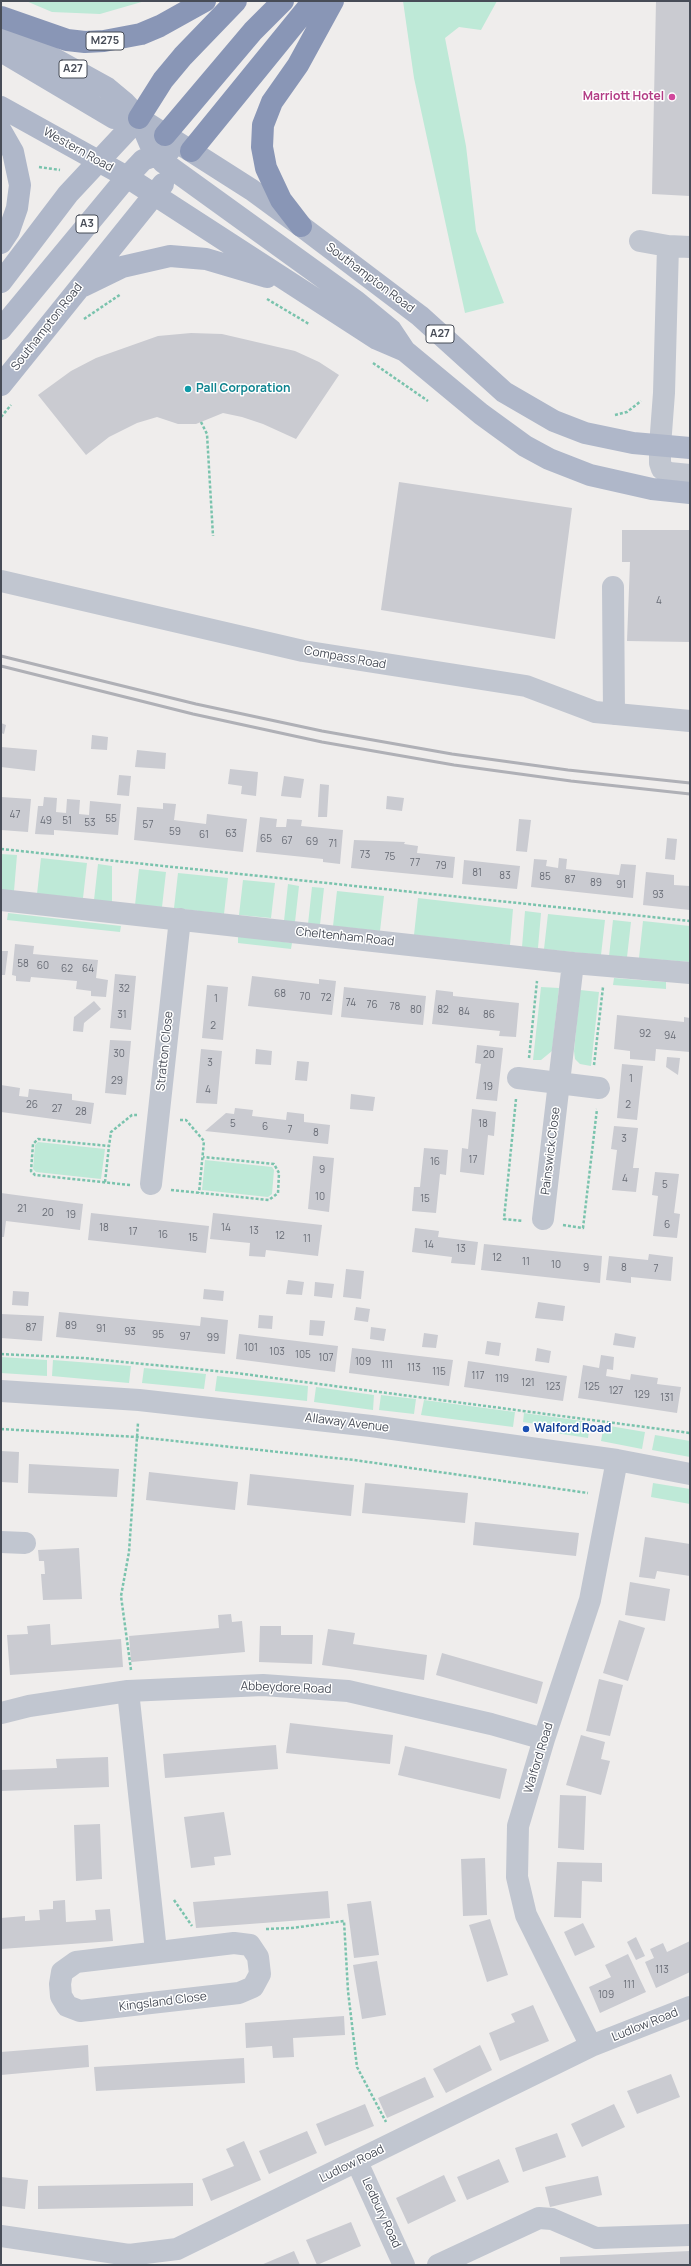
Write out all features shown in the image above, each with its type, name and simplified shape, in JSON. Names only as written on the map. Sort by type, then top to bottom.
[{"type":"highway","name":"M275","points":[[1,17],[67,40],[104,42],[141,34],[205,1]]},
{"type":"highway","points":[[141,139],[163,80],[183,56],[236,1]]},
{"type":"highway","points":[[141,139],[253,30],[273,8],[283,1]]},
{"type":"highway","points":[[191,151],[313,1]]},
{"type":"highway","points":[[301,226],[281,200],[266,168],[262,147],[263,125],[272,102],[301,59],[333,1]]},
{"type":"main road","name":"A27","points":[[1,27],[107,88],[125,103],[141,139],[154,195]]},
{"type":"main road","name":"A27","points":[[1,51],[141,139],[191,151]]},
{"type":"main road","name":"Western Road","points":[[1,107],[71,146],[102,157],[126,177],[154,195]]},
{"type":"main road","points":[[1,130],[12,152],[20,185],[17,208],[9,231],[1,243]]},
{"type":"main road","points":[[1,282],[63,201],[102,157],[141,139],[174,171],[357,302],[391,330],[405,351]]},
{"type":"main road","name":"A3","points":[[1,329],[126,177],[141,139]]},
{"type":"main road","name":"Southampton Road","points":[[8,393],[77,289],[191,151],[252,190],[420,316],[504,392],[554,421],[585,433],[633,443],[690,448]]},
{"type":"main road","points":[[154,195],[377,339],[405,351],[481,414],[525,446],[549,459],[590,475],[652,489],[690,493]]},
{"type":"main road","points":[[77,289],[136,263],[164,257],[186,256],[206,258],[249,270],[302,290]]},
{"type":"street","points":[[640,241],[668,246],[690,247]]},
{"type":"street","points":[[668,246],[660,464],[662,469],[669,473],[690,475]]},
{"type":"street","name":"Compass Road","points":[[1,581],[303,651],[526,686],[595,712],[690,721]]},
{"type":"street","points":[[613,587],[614,714]]},
{"type":"street","name":"Cheltenham Road","points":[[1,900],[573,963],[690,973]]},
{"type":"street","name":"Stratton Close","points":[[151,1184],[180,919]]},
{"type":"street","name":"Painswick Close","points":[[543,1219],[573,963]]},
{"type":"street","points":[[518,1078],[599,1088]]},
{"type":"street","name":"Allaway Avenue","points":[[1,1391],[140,1400],[371,1426],[617,1460],[690,1474]]},
{"type":"street","name":"Walford Road","points":[[591,2046],[526,1915],[517,1877],[518,1826],[544,1739],[590,1600],[617,1460]]},
{"type":"street","points":[[1,1542],[26,1543]]},
{"type":"street","name":"Abbeydore Road","points":[[1,1713],[29,1706],[131,1691],[263,1685],[348,1691],[491,1724],[544,1739]]},
{"type":"street","points":[[131,1691],[156,1951]]},
{"type":"street","name":"Kingsland Close","points":[[234,1942],[250,1945],[258,1957],[260,1974],[253,1987],[239,1993],[80,2011],[67,2006],[61,1996],[60,1984],[62,1972],[76,1962],[156,1951],[234,1942]]},
{"type":"street","name":"Ludlow Road","points":[[1,2236],[158,2259],[591,2046],[690,2006]]},
{"type":"street","name":"Ledbury Road","points":[[357,2162],[404,2265]]},
{"type":"street","points":[[438,2265],[539,2218],[552,2219],[596,2238],[690,2235]]},
{"type":"path","points":[[78,323],[126,291]]},
{"type":"path","points":[[264,297],[311,325]]},
{"type":"path","points":[[371,361],[434,406]]},
{"type":"path","points":[[1,417],[8,393]]},
{"type":"path","points":[[201,422],[207,434],[213,536]]},
{"type":"path","points":[[1,849],[690,921]]},
{"type":"path","points":[[105,1182],[109,1146]]},
{"type":"path","points":[[199,1193],[203,1157]]},
{"type":"path","points":[[1,1354],[83,1358],[236,1373],[690,1433]]},
{"type":"path","points":[[131,1691],[121,1596],[129,1552],[140,1400]]},
{"type":"path","points":[[1,1429],[137,1437],[354,1460],[610,1496]]},
{"type":"path","points":[[169,1893],[196,1933]]},
{"type":"path","points":[[260,1930],[292,1928],[344,1921],[348,1991],[357,2067],[398,2142]]},
{"type":"green space","points":[[26,1],[145,1],[100,14],[52,12]]},
{"type":"green space","points":[[403,1],[497,1],[481,30],[459,27],[445,38],[466,146],[476,231],[504,303],[465,313],[414,78]]},
{"type":"green space","points":[[1,854],[17,855],[14,891],[1,890]]},
{"type":"green space","points":[[41,858],[87,863],[83,898],[37,894]]},
{"type":"green space","points":[[98,864],[112,866],[112,902],[94,900]]},
{"type":"green space","points":[[139,869],[166,872],[162,907],[135,905]]},
{"type":"green space","points":[[178,873],[228,878],[224,914],[174,908]]},
{"type":"green space","points":[[243,880],[275,883],[271,918],[239,915]]},
{"type":"green space","points":[[288,884],[299,886],[295,922],[284,921]]},
{"type":"green space","points":[[312,887],[324,888],[320,925],[308,924]]},
{"type":"green space","points":[[337,891],[384,896],[380,931],[333,926]]},
{"type":"green space","points":[[418,898],[513,909],[510,945],[414,935]]},
{"type":"green space","points":[[525,911],[541,913],[538,948],[522,947]]},
{"type":"green space","points":[[8,913],[121,926],[120,932],[7,920]]},
{"type":"green space","points":[[548,914],[605,920],[601,955],[544,949]]},
{"type":"green space","points":[[613,920],[631,922],[627,957],[609,956]]},
{"type":"green space","points":[[643,921],[690,926],[690,962],[639,958]]},
{"type":"green space","points":[[238,936],[292,943],[291,949],[238,943]]},
{"type":"green space","points":[[614,978],[666,982],[666,989],[613,985]]},
{"type":"green space","points":[[541,987],[559,988],[552,1051],[541,1060],[533,1060]]},
{"type":"green space","points":[[580,990],[599,992],[591,1066],[580,1064],[575,1059],[574,1051]]},
{"type":"green space","points":[[38,1142],[105,1149],[101,1179],[36,1172],[33,1169],[35,1145]]},
{"type":"green space","points":[[205,1160],[272,1167],[274,1170],[272,1194],[268,1197],[202,1190]]},
{"type":"green space","points":[[1,1357],[47,1360],[47,1376],[1,1373]]},
{"type":"green space","points":[[53,1360],[131,1366],[129,1383],[52,1376]]},
{"type":"green space","points":[[144,1368],[206,1374],[204,1389],[142,1383]]},
{"type":"green space","points":[[217,1376],[308,1386],[307,1401],[215,1391]]},
{"type":"green space","points":[[316,1387],[374,1395],[373,1410],[314,1402]]},
{"type":"green space","points":[[381,1395],[416,1399],[414,1414],[379,1410]]},
{"type":"green space","points":[[424,1400],[515,1412],[513,1427],[421,1415]]},
{"type":"green space","points":[[524,1413],[590,1422],[588,1438],[536,1430],[536,1424],[523,1422]]},
{"type":"green space","points":[[604,1425],[645,1432],[642,1449],[601,1441]]},
{"type":"green space","points":[[655,1435],[690,1441],[690,1457],[652,1450]]},
{"type":"green space","points":[[653,1483],[690,1489],[690,1504],[651,1497]]},
{"type":"building","name":"Marriott Hotel","points":[[656,1],[690,1],[690,196],[652,194]]},
{"type":"building","name":"Pall Corporation","points":[[191,333],[222,334],[295,351],[319,362],[339,375],[296,439],[263,424],[223,413],[196,424],[178,424],[157,417],[137,423],[109,437],[86,455],[38,395],[71,371],[96,358],[158,336]]},
{"type":"building","points":[[399,482],[572,508],[555,639],[381,610]]},
{"type":"building","points":[[622,530],[690,530],[690,642],[627,641],[630,562],[622,562]]},
{"type":"building","points":[[1,723],[6,725],[4,734],[1,733]]},
{"type":"building","points":[[92,735],[108,737],[107,750],[91,749]]},
{"type":"building","points":[[1,747],[37,750],[35,771],[1,767]]},
{"type":"building","points":[[137,750],[166,753],[165,769],[135,767]]},
{"type":"building","points":[[230,769],[258,772],[256,796],[241,794],[242,786],[228,784]]},
{"type":"building","points":[[119,775],[131,776],[129,796],[117,795]]},
{"type":"building","points":[[284,776],[304,779],[301,798],[281,796]]},
{"type":"building","points":[[320,784],[329,785],[327,817],[318,817]]},
{"type":"building","points":[[387,796],[404,798],[402,811],[386,809]]},
{"type":"building","points":[[1,797],[31,799],[28,832],[1,830]]},
{"type":"building","points":[[44,797],[57,798],[56,812],[66,813],[67,799],[80,800],[79,814],[89,815],[90,801],[121,804],[118,835],[54,830],[54,835],[35,834],[38,806],[43,806]]},
{"type":"building","points":[[163,803],[176,804],[174,820],[206,824],[207,814],[247,819],[243,852],[134,840],[137,807],[163,809]]},
{"type":"building","points":[[260,817],[277,819],[276,827],[286,827],[287,819],[302,820],[301,826],[343,830],[340,864],[323,862],[323,859],[256,852]]},
{"type":"building","points":[[519,819],[531,820],[527,852],[516,851]]},
{"type":"building","points":[[667,838],[677,839],[675,860],[665,859]]},
{"type":"building","points":[[354,840],[405,842],[404,844],[418,846],[417,853],[455,857],[453,878],[351,868]]},
{"type":"building","points":[[559,858],[567,859],[566,869],[619,875],[621,864],[636,865],[633,898],[531,887],[534,859],[547,860],[546,866],[558,868]]},
{"type":"building","points":[[464,860],[520,866],[517,889],[462,884]]},
{"type":"building","points":[[646,872],[674,875],[674,885],[690,886],[690,910],[643,905]]},
{"type":"building","points":[[15,944],[34,946],[33,954],[98,960],[96,978],[108,980],[106,997],[91,996],[91,991],[76,989],[77,981],[31,977],[30,982],[16,981],[16,976],[12,975]]},
{"type":"building","points":[[1,951],[8,951],[5,975],[1,975]]},
{"type":"building","points":[[115,974],[136,976],[131,1030],[110,1028]]},
{"type":"building","points":[[252,976],[319,984],[319,979],[336,981],[332,1015],[248,1006]]},
{"type":"building","points":[[207,985],[228,987],[223,1040],[202,1038]]},
{"type":"building","points":[[344,987],[426,996],[423,1025],[341,1017]]},
{"type":"building","points":[[436,990],[453,992],[453,996],[519,1003],[516,1037],[499,1036],[500,1031],[432,1024]]},
{"type":"building","points":[[94,1001],[101,1009],[84,1023],[83,1032],[73,1031],[74,1017]]},
{"type":"building","points":[[617,1015],[684,1022],[684,1017],[690,1018],[690,1052],[656,1049],[655,1061],[630,1059],[630,1051],[614,1049]]},
{"type":"building","points":[[110,1040],[131,1041],[126,1095],[105,1093]]},
{"type":"building","points":[[477,1045],[503,1048],[497,1101],[476,1099],[481,1064],[475,1063]]},
{"type":"building","points":[[201,1049],[222,1051],[217,1104],[196,1103]]},
{"type":"building","points":[[256,1049],[272,1051],[271,1065],[255,1064]]},
{"type":"building","points":[[667,1057],[680,1058],[678,1075],[666,1067]]},
{"type":"building","points":[[297,1061],[309,1062],[307,1081],[295,1080]]},
{"type":"building","points":[[622,1064],[643,1066],[637,1120],[617,1118]]},
{"type":"building","points":[[1,1085],[20,1088],[19,1096],[28,1097],[29,1089],[72,1094],[72,1100],[94,1103],[91,1124],[1,1112]]},
{"type":"building","points":[[351,1094],[375,1097],[373,1111],[350,1109]]},
{"type":"building","points":[[235,1108],[253,1110],[252,1116],[286,1120],[287,1112],[304,1114],[304,1122],[330,1125],[328,1144],[205,1131],[226,1113],[234,1114]]},
{"type":"building","points":[[472,1109],[496,1112],[494,1136],[488,1135],[484,1175],[460,1172],[462,1148],[468,1149]]},
{"type":"building","points":[[614,1126],[638,1128],[633,1168],[639,1168],[636,1192],[612,1190],[617,1150],[611,1149]]},
{"type":"building","points":[[424,1148],[448,1150],[446,1175],[440,1174],[436,1213],[412,1211],[414,1187],[420,1187]]},
{"type":"building","points":[[313,1156],[334,1158],[329,1212],[308,1209]]},
{"type":"building","points":[[655,1172],[679,1174],[674,1213],[680,1214],[677,1238],[653,1236],[658,1196],[652,1195]]},
{"type":"building","points":[[1,1193],[83,1204],[80,1230],[6,1221],[4,1237],[1,1237]]},
{"type":"building","points":[[91,1213],[209,1226],[206,1253],[88,1240]]},
{"type":"building","points":[[213,1213],[322,1225],[318,1256],[266,1250],[265,1257],[249,1256],[250,1243],[210,1239]]},
{"type":"building","points":[[415,1228],[439,1231],[438,1237],[478,1242],[475,1265],[451,1263],[452,1257],[412,1252]]},
{"type":"building","points":[[484,1244],[602,1256],[600,1283],[481,1270]]},
{"type":"building","points":[[649,1254],[673,1257],[671,1281],[631,1277],[631,1283],[606,1280],[609,1256],[648,1260]]},
{"type":"building","points":[[346,1269],[364,1271],[361,1299],[343,1297]]},
{"type":"building","points":[[288,1280],[304,1282],[302,1295],[286,1294]]},
{"type":"building","points":[[315,1282],[334,1284],[332,1298],[314,1296]]},
{"type":"building","points":[[204,1289],[224,1291],[223,1301],[203,1299]]},
{"type":"building","points":[[13,1291],[29,1292],[28,1306],[12,1305]]},
{"type":"building","points":[[538,1302],[565,1306],[563,1321],[535,1318]]},
{"type":"building","points":[[356,1307],[370,1309],[368,1322],[354,1320]]},
{"type":"building","points":[[59,1312],[200,1326],[201,1317],[228,1320],[225,1354],[56,1337]]},
{"type":"building","points":[[1,1314],[44,1316],[42,1341],[1,1338]]},
{"type":"building","points":[[259,1315],[273,1316],[272,1329],[258,1328]]},
{"type":"building","points":[[310,1320],[325,1321],[323,1336],[309,1335]]},
{"type":"building","points":[[371,1327],[386,1329],[384,1341],[370,1339]]},
{"type":"building","points":[[424,1333],[438,1335],[436,1348],[422,1347]]},
{"type":"building","points":[[615,1333],[636,1337],[634,1348],[613,1345]]},
{"type":"building","points":[[239,1334],[338,1346],[335,1372],[236,1359]]},
{"type":"building","points":[[487,1341],[501,1343],[499,1356],[485,1354]]},
{"type":"building","points":[[352,1348],[453,1360],[449,1386],[349,1373]]},
{"type":"building","points":[[537,1348],[551,1351],[549,1363],[535,1361]]},
{"type":"building","points":[[601,1355],[614,1357],[613,1370],[607,1369],[606,1376],[630,1380],[631,1374],[658,1378],[657,1384],[681,1387],[677,1413],[578,1398],[583,1365],[599,1368]]},
{"type":"building","points":[[468,1361],[567,1376],[563,1401],[464,1387]]},
{"type":"building","points":[[1,1451],[19,1452],[18,1483],[1,1482]]},
{"type":"building","points":[[29,1464],[119,1469],[117,1497],[28,1493]]},
{"type":"building","points":[[149,1472],[238,1482],[235,1510],[146,1500]]},
{"type":"building","points":[[250,1474],[354,1485],[351,1516],[247,1505]]},
{"type":"building","points":[[365,1483],[468,1493],[465,1523],[362,1513]]},
{"type":"building","points":[[475,1522],[579,1533],[576,1556],[473,1545]]},
{"type":"building","points":[[645,1537],[690,1544],[690,1576],[657,1571],[655,1579],[639,1577]]},
{"type":"building","points":[[79,1548],[82,1599],[43,1600],[41,1574],[45,1574],[44,1561],[39,1561],[38,1550]]},
{"type":"building","points":[[630,1582],[670,1589],[665,1621],[625,1615]]},
{"type":"building","points":[[231,1614],[232,1622],[242,1621],[245,1652],[131,1662],[129,1636],[219,1628],[218,1615]]},
{"type":"building","points":[[619,1620],[645,1628],[628,1681],[603,1673]]},
{"type":"building","points":[[50,1624],[51,1645],[121,1639],[123,1667],[10,1675],[7,1635],[28,1634],[27,1626]]},
{"type":"building","points":[[260,1626],[281,1626],[281,1635],[313,1635],[312,1664],[259,1662]]},
{"type":"building","points":[[328,1629],[355,1633],[353,1644],[427,1655],[424,1680],[322,1665]]},
{"type":"building","points":[[442,1653],[543,1682],[537,1704],[436,1675]]},
{"type":"building","points":[[599,1679],[623,1685],[610,1736],[586,1731]]},
{"type":"building","points":[[290,1723],[393,1735],[390,1764],[286,1753]]},
{"type":"building","points":[[581,1735],[605,1742],[601,1759],[610,1761],[601,1795],[566,1785]]},
{"type":"building","points":[[276,1745],[278,1769],[165,1778],[163,1754]]},
{"type":"building","points":[[405,1746],[507,1769],[500,1799],[398,1775]]},
{"type":"building","points":[[108,1757],[109,1787],[1,1791],[1,1770],[57,1768],[56,1759]]},
{"type":"building","points":[[560,1795],[586,1796],[584,1850],[558,1848]]},
{"type":"building","points":[[224,1812],[231,1855],[214,1857],[215,1865],[191,1868],[184,1817]]},
{"type":"building","points":[[100,1824],[102,1879],[76,1881],[74,1825]]},
{"type":"building","points":[[485,1858],[487,1915],[463,1916],[461,1859]]},
{"type":"building","points":[[557,1862],[602,1863],[602,1882],[582,1881],[581,1918],[554,1917]]},
{"type":"building","points":[[328,1891],[330,1918],[196,1928],[193,1902]]},
{"type":"building","points":[[65,1900],[66,1922],[96,1920],[95,1910],[110,1909],[113,1941],[1,1949],[1,1918],[25,1916],[25,1921],[40,1920],[39,1910],[53,1909],[53,1901]]},
{"type":"building","points":[[371,1901],[379,1955],[354,1958],[347,1904]]},
{"type":"building","points":[[490,1919],[508,1975],[487,1982],[469,1925]]},
{"type":"building","points":[[583,1923],[595,1947],[575,1956],[564,1932]]},
{"type":"building","points":[[636,1937],[645,1956],[636,1960],[627,1942]]},
{"type":"building","points":[[690,1941],[690,1972],[656,1988],[645,1962],[654,1958],[650,1949],[663,1943],[667,1952]]},
{"type":"building","points":[[628,1954],[646,1992],[600,2013],[589,1987],[611,1977],[605,1965]]},
{"type":"building","points":[[377,1961],[386,2015],[362,2019],[353,1965]]},
{"type":"building","points":[[533,2005],[549,2041],[500,2061],[489,2033],[515,2022],[511,2014]]},
{"type":"building","points":[[344,2016],[345,2035],[293,2038],[294,2057],[273,2058],[272,2046],[246,2048],[245,2023]]},
{"type":"building","points":[[88,2045],[89,2067],[1,2075],[1,2052]]},
{"type":"building","points":[[480,2045],[492,2070],[446,2093],[433,2069]]},
{"type":"building","points":[[244,2058],[245,2083],[96,2091],[94,2067]]},
{"type":"building","points":[[671,2074],[680,2097],[637,2114],[627,2091]]},
{"type":"building","points":[[425,2077],[434,2097],[387,2118],[378,2098]]},
{"type":"building","points":[[365,2104],[374,2126],[325,2146],[316,2124]]},
{"type":"building","points":[[614,2104],[625,2127],[582,2147],[571,2124]]},
{"type":"building","points":[[307,2131],[317,2153],[269,2174],[259,2151]]},
{"type":"building","points":[[557,2133],[566,2157],[523,2172],[515,2148]]},
{"type":"building","points":[[244,2141],[261,2180],[211,2201],[202,2179],[234,2166],[226,2149]]},
{"type":"building","points":[[499,2159],[509,2182],[467,2200],[457,2177]]},
{"type":"building","points":[[444,2175],[456,2201],[408,2224],[396,2198]]},
{"type":"building","points":[[598,2176],[602,2195],[550,2207],[545,2187]]},
{"type":"building","points":[[1,2177],[28,2180],[25,2209],[1,2206]]},
{"type":"building","points":[[193,2183],[193,2206],[38,2209],[38,2186]]},
{"type":"building","points":[[351,2222],[361,2246],[317,2265],[306,2240]]},
{"type":"building","points":[[294,2251],[300,2265],[261,2265]]},
{"type":"building","points":[[690,2251],[690,2265],[560,2265],[560,2257]]},
{"type":"railway","points":[[1,656],[196,704],[322,731],[452,754],[568,770],[690,783]]},
{"type":"railway","points":[[1,666],[193,714],[322,742],[454,765],[571,781],[690,794]]},
{"type":"place","name":"Marriott Hotel","points":[[672,97]]},
{"type":"place","name":"Pall Corporation","points":[[188,389]]},
{"type":"place","name":"Walford Road","points":[[526,1429]]}]
